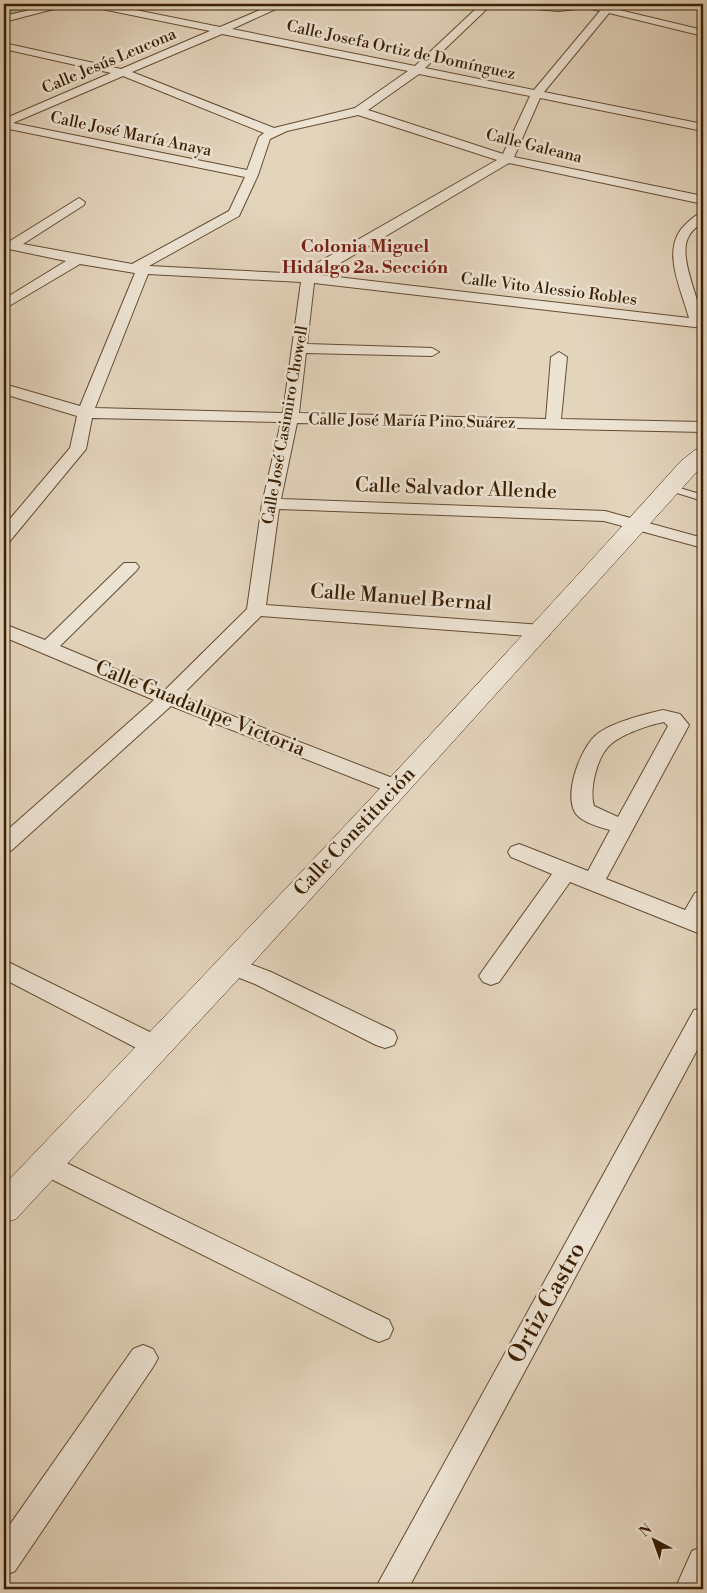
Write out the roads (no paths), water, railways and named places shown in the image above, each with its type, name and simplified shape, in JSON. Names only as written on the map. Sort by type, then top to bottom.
[{"type":"street","points":[[4,19],[68,4]]},
{"type":"street","name":"Calle Josefa Ortiz de Domínguez","points":[[92,4],[703,128]]},
{"type":"street","name":"Calle Jesús Leucona","points":[[4,124],[282,4]]},
{"type":"street","points":[[4,536],[78,449],[85,413],[138,270],[234,212],[252,175],[262,142],[273,132],[359,111],[416,71],[486,4]]},
{"type":"street","points":[[514,4],[558,8],[587,4],[703,33]]},
{"type":"street","points":[[308,278],[324,265],[507,159],[536,95],[606,10]]},
{"type":"street","points":[[4,46],[125,73],[273,132]]},
{"type":"street","name":"Calle Galeana","points":[[359,111],[507,159],[703,200]]},
{"type":"street","name":"Calle José María Anaya","points":[[4,124],[252,175]]},
{"type":"street","points":[[8,245],[79,202]]},
{"type":"street","points":[[701,324],[680,260],[680,239],[691,225],[703,216]]},
{"type":"street","name":"Calle Vito Alessio Robles","points":[[8,245],[78,260],[138,270],[308,278],[701,324]]},
{"type":"street","points":[[4,305],[78,260]]},
{"type":"street","name":"Calle José Casimiro Chowell","points":[[256,610],[271,504],[290,418],[308,278]]},
{"type":"street","points":[[300,348],[432,352]]},
{"type":"street","points":[[553,424],[559,357]]},
{"type":"street","name":"Calle José María Pino Suárez","points":[[4,390],[85,413],[703,427]]},
{"type":"street","name":"Calle Constitución","points":[[4,1208],[232,966],[542,631],[689,466],[703,455]]},
{"type":"street","name":"Calle Salvador Allende","points":[[271,504],[605,516],[703,543]]},
{"type":"street","points":[[48,648],[130,567]]},
{"type":"street","points":[[4,845],[168,698],[256,610]]},
{"type":"street","name":"Calle Manuel Bernal","points":[[256,610],[542,631]]},
{"type":"street","name":"Calle Guadalupe Victoria","points":[[4,630],[168,698],[396,787]]},
{"type":"street","points":[[593,882],[679,725],[674,719],[664,716],[610,735],[594,751],[580,792],[580,802],[586,811],[623,827]]},
{"type":"street","points":[[519,852],[697,924],[703,899]]},
{"type":"street","points":[[491,976],[566,871]]},
{"type":"street","points":[[232,966],[263,978],[386,1038]]},
{"type":"street","points":[[4,969],[155,1046]]},
{"type":"street","name":"Ortiz Castro","points":[[391,1589],[703,1018]]},
{"type":"street","points":[[46,1164],[379,1329]]},
{"type":"street","points":[[4,1560],[143,1358]]},
{"type":"street","points":[[692,1589],[703,1562]]},
{"type":"lane","points":[[670,488],[703,498]]},
{"type":"district","name":"Colonia Miguel Hidalgo 2a. Sección","points":[[365,256]]}]
